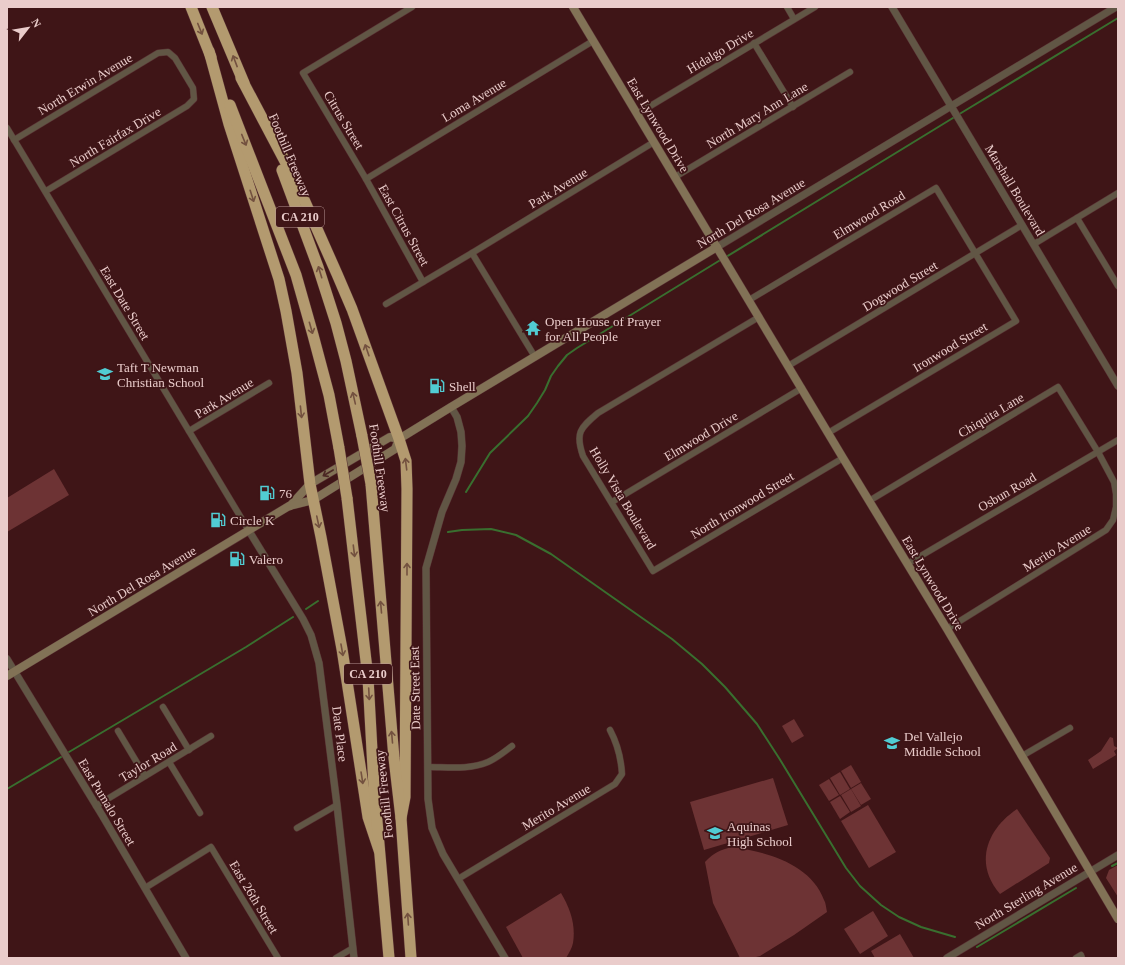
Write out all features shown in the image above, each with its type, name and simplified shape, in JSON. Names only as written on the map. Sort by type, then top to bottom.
[{"type":"highway","name":"Foothill Freeway","points":[[191,7],[296,275],[329,395],[347,498],[368,678],[374,787],[389,958]]},
{"type":"highway","name":"Foothill Freeway","points":[[212,7],[287,181],[318,267],[346,361],[362,436],[371,484],[394,758],[401,818],[411,958]]},
{"type":"highway","points":[[209,51],[229,124],[279,279],[286,311],[297,373],[310,484],[342,649],[368,817],[379,850]]},
{"type":"highway","points":[[242,78],[298,186],[337,274],[357,323],[406,461],[405,797],[401,818]]},
{"type":"main road","name":"East Lynwood Drive","points":[[573,7],[947,629],[1118,918]]},
{"type":"main road","name":"North Del Rosa Avenue","points":[[289,506],[313,500],[395,449],[399,439],[717,247]]},
{"type":"main road","name":"North Del Rosa Avenue","points":[[7,676],[289,506],[310,484],[390,437],[399,439]]},
{"type":"street","name":"Citrus Street","points":[[366,179],[303,73],[412,7]]},
{"type":"street","points":[[787,7],[794,19]]},
{"type":"street","name":"Hidalgo Drive","points":[[637,114],[815,7]]},
{"type":"street","name":"Marshall Boulevard","points":[[892,7],[1118,386]]},
{"type":"street","name":"North Del Rosa Avenue","points":[[717,247],[955,113],[1116,7]]},
{"type":"street","name":"Loma Avenue","points":[[366,179],[593,40]]},
{"type":"street","points":[[754,43],[793,106]]},
{"type":"street","name":"North Erwin Avenue","points":[[14,140],[158,53],[168,52],[175,58],[193,88],[194,99]]},
{"type":"street","name":"North Mary Ann Lane","points":[[675,177],[850,72]]},
{"type":"street","name":"North Fairfax Drive","points":[[46,191],[187,106],[194,99]]},
{"type":"street","name":"East Date Street","points":[[7,128],[249,531]]},
{"type":"street","name":"Park Avenue","points":[[386,304],[654,142]]},
{"type":"street","name":"East Citrus Street","points":[[366,179],[423,282]]},
{"type":"street","name":"Elmwood Road","points":[[749,300],[936,188],[975,254]]},
{"type":"street","points":[[1034,244],[1118,193]]},
{"type":"street","points":[[1077,218],[1118,286]]},
{"type":"street","name":"Dogwood Street","points":[[788,366],[1022,225]]},
{"type":"street","points":[[472,253],[535,357]]},
{"type":"street","name":"Ironwood Street","points":[[828,433],[1016,321],[975,254]]},
{"type":"street","name":"Holly Vista Boulevard","points":[[653,571],[583,456],[579,445],[582,427],[598,414],[759,316]]},
{"type":"street","name":"Park Avenue","points":[[189,431],[269,383]]},
{"type":"street","name":"Chiquita Lane","points":[[869,501],[1058,387],[1098,452]]},
{"type":"street","name":"Elmwood Drive","points":[[612,502],[802,388]]},
{"type":"street","name":"Date Street East","points":[[451,407],[457,417],[461,432],[461,462],[456,479],[442,512],[426,568],[428,799],[432,828],[443,854],[505,958]]},
{"type":"street","name":"Osbun Road","points":[[907,564],[1118,440]]},
{"type":"street","name":"Merito Avenue","points":[[947,629],[1106,530],[1113,520],[1116,507],[1116,494],[1114,482],[1098,452]]},
{"type":"street","name":"North Ironwood Street","points":[[653,571],[843,458]]},
{"type":"street","name":"Date Place","points":[[249,531],[303,619],[314,643],[319,663],[354,958]]},
{"type":"street","name":"East Pumalo Street","points":[[7,659],[186,958]]},
{"type":"street","points":[[163,707],[189,750]]},
{"type":"street","points":[[1022,756],[1070,728]]},
{"type":"street","name":"Merito Avenue","points":[[458,879],[615,784],[622,774],[621,756],[616,741],[610,730]]},
{"type":"street","points":[[118,731],[145,776]]},
{"type":"street","name":"Taylor Road","points":[[96,806],[211,736]]},
{"type":"street","points":[[428,767],[465,768],[475,766],[498,757],[512,746]]},
{"type":"street","points":[[169,762],[200,814]]},
{"type":"street","points":[[297,828],[337,805]]},
{"type":"street","name":"East 26th Street","points":[[145,888],[211,847],[278,958]]},
{"type":"street","name":"North Sterling Avenue","points":[[947,958],[1118,855]]},
{"type":"street","points":[[336,958],[353,948]]},
{"type":"shaded area","points":[[54,469],[69,495],[7,532],[7,498]]},
{"type":"shaded area","points":[[794,719],[804,736],[792,743],[782,726]]},
{"type":"shaded area","points":[[1110,737],[1113,738],[1114,746],[1118,748],[1114,751],[1116,755],[1093,769],[1088,760],[1101,751]]},
{"type":"shaded area","points":[[851,765],[861,782],[851,788],[841,771]]},
{"type":"shaded area","points":[[840,772],[850,789],[840,795],[830,778]]},
{"type":"shaded area","points":[[773,778],[788,825],[704,850],[690,802]]},
{"type":"shaded area","points":[[829,779],[839,795],[829,801],[819,785]]},
{"type":"shaded area","points":[[861,783],[871,799],[861,805],[851,789]]},
{"type":"shaded area","points":[[851,789],[861,806],[851,812],[841,795]]},
{"type":"shaded area","points":[[840,796],[850,812],[840,819],[830,802]]},
{"type":"shaded area","points":[[868,805],[896,852],[869,868],[841,821]]},
{"type":"shaded area","points":[[1017,809],[1050,858],[1049,863],[1000,894],[992,883],[987,871],[987,848],[991,837],[998,827],[1006,817]]},
{"type":"shaded area","points":[[733,847],[773,856],[798,869],[809,877],[818,888],[825,901],[827,912],[760,956],[740,958],[713,903],[705,862],[718,852]]},
{"type":"shaded area","points":[[1118,865],[1118,897],[1106,878],[1109,870]]},
{"type":"shaded area","points":[[561,893],[570,911],[574,930],[573,943],[566,958],[523,958],[506,927]]},
{"type":"shaded area","points":[[873,911],[888,936],[860,954],[844,929]]},
{"type":"shaded area","points":[[900,934],[914,958],[875,958],[871,951]]},
{"type":"waterway","points":[[726,257],[1118,18]]},
{"type":"waterway","points":[[466,492],[490,453],[528,416],[545,390],[551,376],[567,355],[722,259]]},
{"type":"waterway","points":[[448,532],[491,529],[516,535],[551,554],[672,639],[702,664],[725,687],[757,724],[846,868],[860,886],[881,905],[899,917],[921,927],[955,937]]},
{"type":"waterway","points":[[306,609],[318,601]]},
{"type":"waterway","points":[[69,752],[246,647],[293,617]]},
{"type":"waterway","points":[[7,789],[61,757]]},
{"type":"waterway","points":[[1112,866],[1118,863]]},
{"type":"waterway","points":[[977,947],[1076,888]]},
{"type":"place","name":"Open House of Prayer for All People","points":[[533,328]]},
{"type":"place","name":"Taft T Newman Christian School","points":[[105,374]]},
{"type":"place","name":"Shell","points":[[437,386]]},
{"type":"place","name":"76","points":[[267,493]]},
{"type":"place","name":"Circle K","points":[[218,520]]},
{"type":"place","name":"Valero","points":[[237,559]]},
{"type":"place","name":"Del Vallejo Middle School","points":[[892,743]]},
{"type":"place","name":"Aquinas High School","points":[[715,833]]}]
